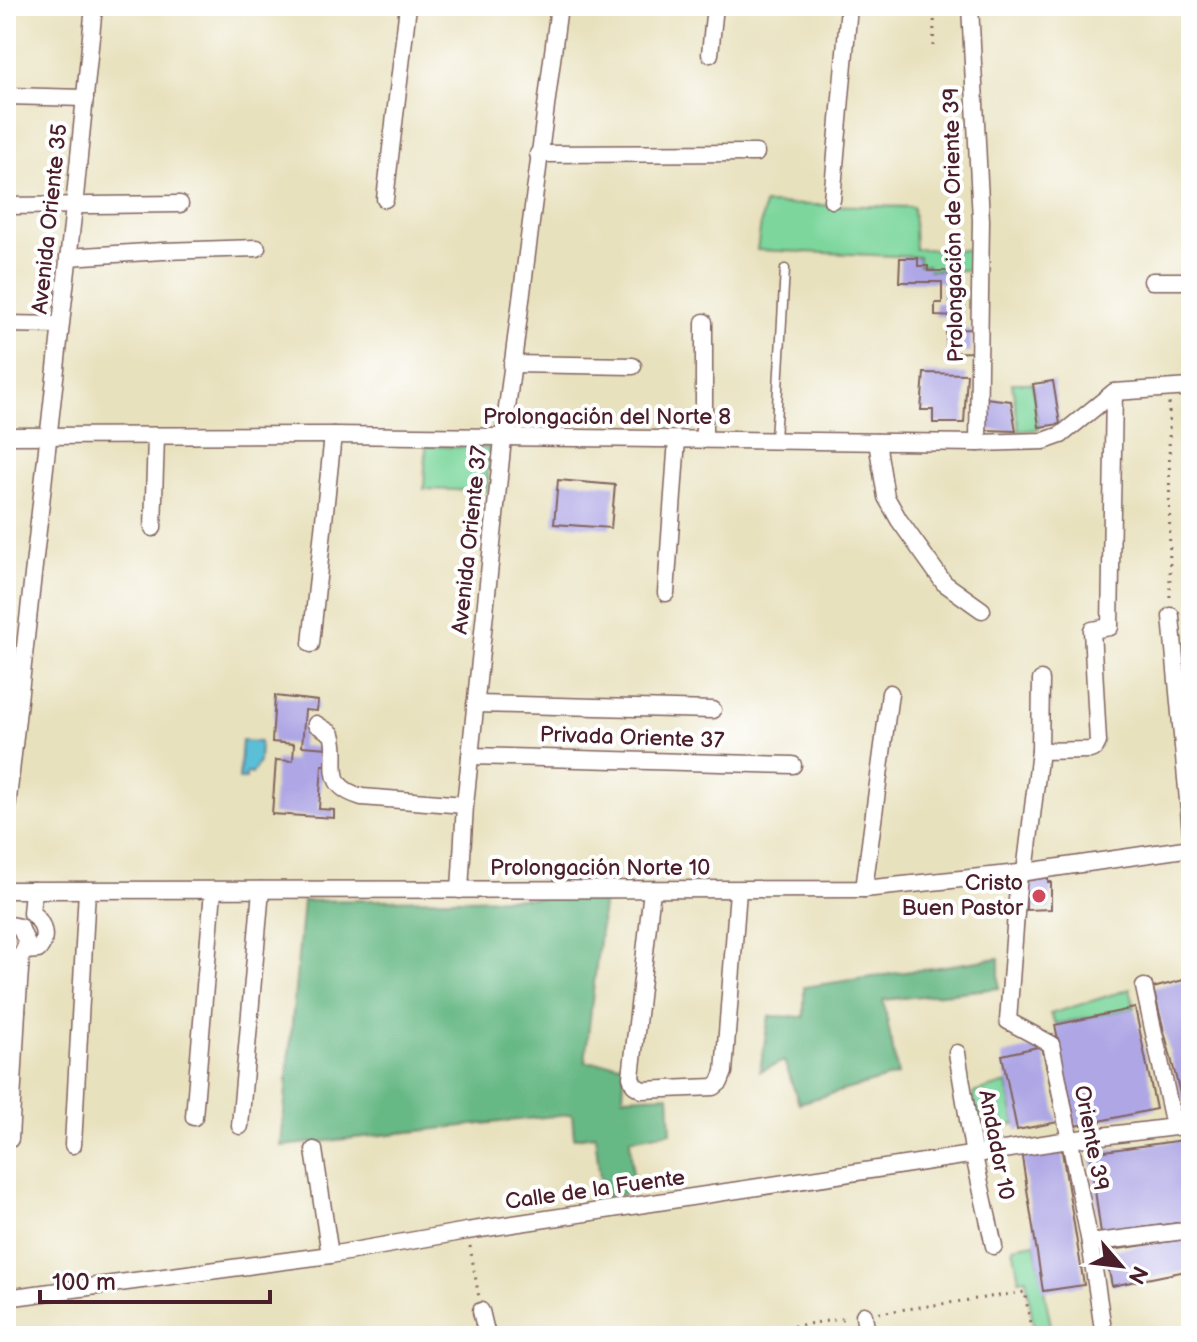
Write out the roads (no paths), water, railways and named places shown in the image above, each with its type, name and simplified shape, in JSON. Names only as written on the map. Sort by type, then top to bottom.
[{"type":"street","name":"Avenida Oriente 35","points":[[6,817],[94,6]]},
{"type":"street","points":[[385,199],[408,6]]},
{"type":"street","name":"Avenida Oriente 37","points":[[460,890],[465,805],[503,439],[559,6]]},
{"type":"street","points":[[710,54],[715,6]]},
{"type":"street","points":[[832,200],[849,6]]},
{"type":"street","name":"Prolongación de Oriente 39","points":[[970,6],[981,220],[978,443]]},
{"type":"street","points":[[6,96],[85,98]]},
{"type":"street","points":[[538,154],[756,153]]},
{"type":"street","points":[[6,206],[180,204]]},
{"type":"street","points":[[68,257],[257,248]]},
{"type":"street","points":[[1152,281],[1191,281]]},
{"type":"street","points":[[704,322],[704,439]]},
{"type":"street","points":[[6,324],[60,325]]},
{"type":"street","points":[[512,364],[633,366]]},
{"type":"street","points":[[1040,751],[1095,748],[1098,742],[1092,630],[1110,627],[1114,392],[1191,387]]},
{"type":"street","name":"Prolongación del Norte 8","points":[[6,436],[333,435],[503,439],[1044,441],[1061,435],[1114,392]]},
{"type":"street","points":[[311,644],[333,435]]},
{"type":"street","points":[[153,528],[156,437]]},
{"type":"street","points":[[666,593],[677,439]]},
{"type":"street","points":[[877,442],[886,497],[899,520],[944,583],[982,610]]},
{"type":"street","points":[[1171,616],[1191,833]]},
{"type":"street","points":[[1022,872],[1040,751],[1041,680]]},
{"type":"street","points":[[864,889],[890,693]]},
{"type":"street","points":[[475,704],[713,710]]},
{"type":"street","points":[[316,724],[332,734],[333,770],[340,787],[348,793],[362,797],[465,805]]},
{"type":"street","name":"Privada Oriente 37","points":[[470,756],[793,765]]},
{"type":"street","name":"Prolongación Norte 10","points":[[6,890],[864,889],[1022,872],[1191,848]]},
{"type":"street","name":"Oriente 39","points":[[1022,872],[1008,1021],[1051,1044],[1090,1243],[1104,1336]]},
{"type":"street","points":[[17,956],[38,950],[43,942],[42,925],[31,913],[33,890]]},
{"type":"street","points":[[73,1145],[87,890]]},
{"type":"street","points":[[240,1126],[261,890]]},
{"type":"street","points":[[652,890],[631,1077],[634,1085],[642,1090],[714,1087],[720,1082],[724,1072],[738,891]]},
{"type":"street","points":[[194,1117],[213,891]]},
{"type":"street","points":[[6,924],[15,925],[24,932],[27,944],[17,956],[11,1016],[10,1139],[6,1139]]},
{"type":"street","points":[[1144,987],[1183,1126]]},
{"type":"street","name":"Andador 10","points":[[957,1053],[974,1156],[994,1246]]},
{"type":"street","name":"Calle de la Fuente","points":[[6,1298],[330,1255],[467,1231],[1069,1140],[1183,1126]]},
{"type":"street","points":[[314,1150],[330,1255]]},
{"type":"street","points":[[1090,1243],[1191,1230]]},
{"type":"street","points":[[481,1311],[487,1336]]},
{"type":"street","points":[[864,1315],[867,1336]]},
{"type":"lane","points":[[775,441],[785,269]]},
{"type":"water","points":[[242,741],[260,742],[259,762],[252,774],[246,773],[246,779],[239,779]]},
{"type":"place","name":"Cristo Buen Pastor","points":[[1039,896]]}]
